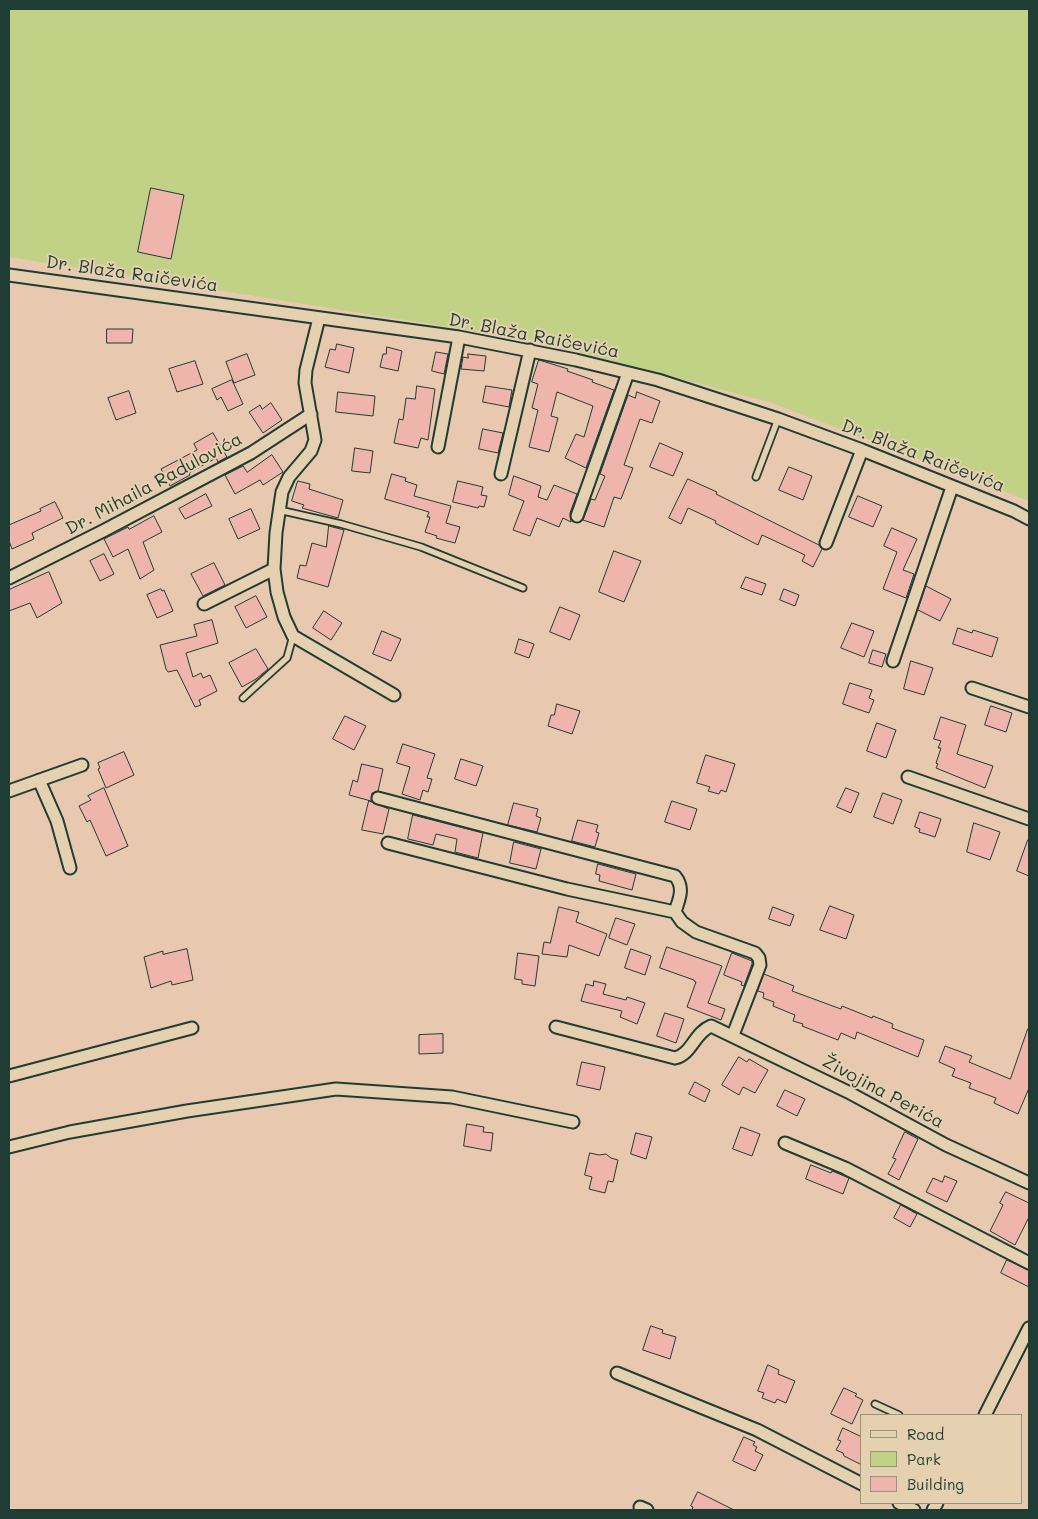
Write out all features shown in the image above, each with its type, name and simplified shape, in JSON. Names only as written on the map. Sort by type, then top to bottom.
[{"type":"street","name":"Dr. Blaža Raičevića","points":[[9,275],[459,337],[530,350],[658,380],[862,450],[1014,510],[1029,519]]},
{"type":"street","points":[[319,318],[306,370],[306,383],[315,436],[314,444],[311,452],[293,471],[286,482],[279,510],[274,569],[280,603],[293,636],[394,695]]},
{"type":"street","points":[[438,447],[459,337]]},
{"type":"street","points":[[501,474],[530,350]]},
{"type":"street","points":[[577,516],[628,373]]},
{"type":"street","name":"Dr. Mihaila Radulovića","points":[[9,578],[103,532],[251,453],[311,414]]},
{"type":"street","points":[[826,543],[862,450]]},
{"type":"street","points":[[893,661],[952,486]]},
{"type":"street","points":[[204,604],[274,569]]},
{"type":"street","points":[[972,688],[1029,707]]},
{"type":"street","points":[[9,791],[82,765]]},
{"type":"street","points":[[908,777],[1029,819]]},
{"type":"street","points":[[39,780],[57,821],[70,868]]},
{"type":"street","points":[[378,798],[676,876],[682,888],[675,912]]},
{"type":"street","points":[[388,843],[567,889],[675,912],[682,922],[696,932],[755,953],[759,958],[760,965],[733,1035]]},
{"type":"street","name":"Živojina Perića","points":[[556,1027],[675,1058],[681,1057],[698,1034],[711,1026],[848,1092],[946,1145],[1029,1183]]},
{"type":"street","points":[[9,1076],[192,1028]]},
{"type":"street","points":[[9,1148],[90,1129],[336,1089],[452,1097],[573,1122]]},
{"type":"street","points":[[785,1143],[845,1168],[1029,1263]]},
{"type":"street","points":[[986,1414],[1029,1328]]},
{"type":"street","points":[[617,1373],[757,1430],[860,1483]]},
{"type":"street","points":[[901,1504],[914,1510]]},
{"type":"lane","points":[[756,477],[778,420]]},
{"type":"lane","points":[[279,510],[342,524],[421,547],[523,588]]},
{"type":"lane","points":[[243,698],[287,658],[293,636]]},
{"type":"lane","points":[[875,1404],[897,1414]]},
{"type":"green space","points":[[9,9],[1029,9],[1029,501],[769,402],[537,341],[9,257]]},
{"type":"building","points":[[151,188],[184,195],[171,259],[138,252]]},
{"type":"building","points":[[107,329],[133,329],[132,343],[107,343]]},
{"type":"building","points":[[337,344],[354,348],[349,373],[325,367],[330,349],[335,350]]},
{"type":"building","points":[[387,347],[402,351],[398,371],[380,367]]},
{"type":"building","points":[[436,352],[448,354],[444,374],[432,371]]},
{"type":"building","points":[[247,354],[255,375],[234,383],[226,362]]},
{"type":"building","points":[[468,354],[486,356],[484,371],[461,369],[463,357],[468,358]]},
{"type":"building","points":[[539,360],[568,369],[567,371],[614,390],[586,468],[565,458],[576,434],[584,437],[593,406],[557,392],[551,416],[558,418],[549,452],[529,447],[538,410],[532,408],[538,384],[532,382]]},
{"type":"building","points":[[195,361],[203,384],[177,392],[169,369]]},
{"type":"building","points":[[232,380],[243,404],[228,411],[221,397],[217,400],[212,389]]},
{"type":"building","points":[[417,386],[435,389],[428,440],[421,438],[418,448],[394,443],[399,419],[403,420],[406,398],[415,399]]},
{"type":"building","points":[[486,386],[512,390],[509,407],[483,402]]},
{"type":"building","points":[[129,391],[136,413],[116,420],[108,398]]},
{"type":"building","points":[[338,392],[375,396],[373,416],[336,412]]},
{"type":"building","points":[[637,392],[660,401],[652,423],[640,419],[624,465],[633,468],[621,499],[614,497],[604,527],[583,520],[591,499],[595,500],[605,476],[600,474],[628,395],[635,398]]},
{"type":"building","points":[[271,403],[282,420],[263,433],[249,412],[260,405],[262,409]]},
{"type":"building","points":[[483,429],[503,433],[498,453],[479,449]]},
{"type":"building","points":[[213,433],[227,457],[218,462],[216,458],[170,486],[161,469],[197,450],[194,444]]},
{"type":"building","points":[[660,443],[683,453],[673,476],[650,467]]},
{"type":"building","points":[[355,448],[373,451],[370,473],[352,471]]},
{"type":"building","points":[[272,455],[283,472],[263,485],[260,480],[235,494],[225,475],[243,466],[247,472]]},
{"type":"building","points":[[789,467],[812,476],[803,500],[779,490]]},
{"type":"building","points":[[392,474],[406,478],[405,481],[417,485],[414,496],[451,506],[446,523],[460,527],[455,543],[436,538],[437,536],[425,532],[430,517],[427,517],[429,512],[385,499]]},
{"type":"building","points":[[514,476],[541,486],[538,497],[547,500],[554,485],[577,494],[570,513],[571,522],[563,518],[559,527],[537,518],[530,536],[513,530],[524,501],[509,495]]},
{"type":"building","points":[[688,479],[819,545],[822,549],[813,567],[802,561],[805,555],[762,535],[758,545],[715,523],[716,521],[688,508],[681,524],[669,518]]},
{"type":"building","points":[[298,481],[310,484],[309,489],[343,500],[338,518],[302,508],[304,505],[292,501]]},
{"type":"building","points":[[458,481],[483,487],[481,495],[487,496],[484,507],[479,506],[478,508],[453,502]]},
{"type":"building","points":[[206,494],[212,506],[185,519],[179,509]]},
{"type":"building","points":[[858,496],[882,506],[873,527],[849,517]]},
{"type":"building","points":[[55,502],[63,518],[32,533],[34,539],[12,549],[9,541],[9,525],[41,511],[40,509]]},
{"type":"building","points":[[251,509],[260,529],[238,539],[229,519]]},
{"type":"building","points":[[154,516],[162,532],[143,542],[154,570],[140,579],[128,549],[113,557],[104,539]]},
{"type":"building","points":[[329,526],[344,530],[328,587],[297,578],[300,565],[306,566],[312,543],[326,547]]},
{"type":"building","points":[[892,528],[917,539],[903,570],[914,574],[906,598],[883,589],[897,552],[884,546]]},
{"type":"building","points":[[614,551],[641,561],[624,602],[599,592]]},
{"type":"building","points":[[104,554],[114,574],[100,581],[90,561]]},
{"type":"building","points":[[214,563],[225,585],[203,596],[191,574]]},
{"type":"building","points":[[49,572],[62,603],[37,618],[30,603],[9,611],[9,590]]},
{"type":"building","points":[[746,577],[766,584],[762,595],[741,588]]},
{"type":"building","points":[[926,586],[951,599],[940,621],[918,610]]},
{"type":"building","points":[[161,589],[162,591],[164,590],[173,611],[157,618],[147,595]]},
{"type":"building","points":[[784,589],[799,595],[795,606],[780,600]]},
{"type":"building","points":[[256,596],[267,617],[246,628],[235,607]]},
{"type":"building","points":[[560,607],[580,615],[570,640],[550,632]]},
{"type":"building","points":[[324,611],[342,623],[331,640],[313,628]]},
{"type":"building","points":[[212,620],[218,643],[186,653],[193,677],[201,673],[203,678],[210,675],[217,691],[199,700],[201,705],[195,707],[177,670],[168,672],[166,669],[160,645],[197,636],[194,625]]},
{"type":"building","points":[[852,623],[874,631],[864,657],[841,648]]},
{"type":"building","points":[[958,628],[972,633],[973,630],[998,638],[992,657],[953,644]]},
{"type":"building","points":[[382,631],[401,639],[391,661],[373,654]]},
{"type":"building","points":[[519,639],[534,644],[529,658],[515,653]]},
{"type":"building","points":[[256,649],[268,669],[242,687],[229,663]]},
{"type":"building","points":[[873,650],[886,654],[882,667],[869,663]]},
{"type":"building","points":[[911,661],[933,668],[924,695],[904,689]]},
{"type":"building","points":[[850,683],[872,690],[869,698],[874,700],[869,713],[843,704]]},
{"type":"building","points":[[557,704],[580,711],[572,734],[548,726]]},
{"type":"building","points":[[991,706],[1012,713],[1006,732],[985,725]]},
{"type":"building","points":[[345,716],[366,726],[354,750],[333,739]]},
{"type":"building","points":[[941,717],[966,725],[957,754],[993,766],[985,788],[936,768],[941,748],[938,748],[941,741],[934,739]]},
{"type":"building","points":[[877,723],[896,730],[886,758],[867,751]]},
{"type":"building","points":[[403,744],[435,754],[427,778],[432,779],[428,792],[423,790],[420,800],[402,794],[410,767],[397,763]]},
{"type":"building","points":[[124,752],[134,775],[106,788],[98,769],[100,768],[98,763]]},
{"type":"building","points":[[706,755],[735,764],[726,792],[721,790],[719,794],[708,791],[710,787],[697,783]]},
{"type":"building","points":[[461,759],[483,766],[476,786],[455,779]]},
{"type":"building","points":[[362,764],[383,769],[378,791],[372,793],[371,801],[349,795],[353,780],[357,782]]},
{"type":"building","points":[[104,788],[128,846],[106,856],[90,820],[87,822],[79,806],[91,800],[88,796]]},
{"type":"building","points":[[846,788],[859,793],[851,813],[837,807]]},
{"type":"building","points":[[883,793],[902,800],[893,824],[874,817]]},
{"type":"building","points":[[369,801],[389,809],[383,834],[362,830]]},
{"type":"building","points":[[672,801],[697,809],[690,830],[665,822]]},
{"type":"building","points":[[514,803],[538,809],[536,816],[541,818],[537,832],[508,825]]},
{"type":"building","points":[[920,812],[941,819],[935,837],[919,832],[920,829],[915,827]]},
{"type":"building","points":[[413,815],[483,833],[478,858],[455,852],[457,839],[436,834],[433,845],[408,839]]},
{"type":"building","points":[[578,820],[598,825],[596,832],[599,833],[595,847],[572,841]]},
{"type":"building","points":[[974,823],[1000,832],[990,860],[967,852]]},
{"type":"building","points":[[1029,840],[1029,876],[1017,871]]},
{"type":"building","points":[[514,842],[541,849],[536,869],[510,863]]},
{"type":"building","points":[[598,864],[636,874],[632,890],[599,881],[600,875],[596,874]]},
{"type":"building","points":[[830,906],[854,915],[846,939],[820,930]]},
{"type":"building","points":[[559,907],[579,912],[576,922],[607,934],[599,956],[569,945],[567,957],[542,954],[544,942],[550,943]]},
{"type":"building","points":[[773,907],[794,915],[790,926],[769,919]]},
{"type":"building","points":[[616,918],[635,924],[627,945],[609,938]]},
{"type":"building","points":[[667,947],[722,966],[708,1003],[725,1009],[721,1020],[687,1007],[696,982],[660,968]]},
{"type":"building","points":[[187,949],[193,980],[172,985],[171,981],[151,988],[144,957],[163,951],[163,954]]},
{"type":"building","points":[[631,949],[651,956],[645,975],[625,968]]},
{"type":"building","points":[[518,953],[539,956],[535,986],[522,984],[522,980],[515,979]]},
{"type":"building","points":[[732,953],[752,961],[744,986],[741,985],[742,982],[724,975]]},
{"type":"building","points":[[764,974],[794,986],[792,991],[841,1009],[842,1006],[872,1018],[873,1016],[893,1024],[892,1028],[924,1040],[918,1057],[857,1032],[855,1039],[841,1033],[838,1040],[802,1026],[803,1024],[793,1021],[795,1015],[773,1006],[774,1002],[763,998],[764,993],[758,991]]},
{"type":"building","points":[[594,981],[606,984],[603,994],[626,1000],[627,997],[645,1003],[637,1024],[620,1017],[622,1011],[581,1001],[586,984],[593,986]]},
{"type":"building","points":[[665,1013],[684,1019],[676,1043],[657,1036]]},
{"type":"building","points":[[1028,1029],[1029,1088],[1018,1114],[994,1103],[996,1098],[969,1088],[971,1083],[952,1076],[955,1069],[939,1062],[945,1046],[972,1056],[969,1062],[1010,1079]]},
{"type":"building","points":[[443,1034],[443,1053],[419,1054],[419,1035]]},
{"type":"building","points":[[739,1057],[747,1062],[749,1059],[768,1070],[755,1093],[743,1087],[739,1095],[722,1085]]},
{"type":"building","points":[[582,1062],[605,1067],[600,1090],[577,1085]]},
{"type":"building","points":[[695,1082],[710,1090],[705,1102],[689,1094]]},
{"type":"building","points":[[785,1090],[805,1099],[797,1116],[777,1106]]},
{"type":"building","points":[[467,1124],[484,1127],[483,1132],[493,1133],[491,1151],[464,1146]]},
{"type":"building","points":[[741,1127],[760,1134],[752,1156],[733,1149]]},
{"type":"building","points":[[905,1132],[918,1139],[899,1180],[888,1174],[896,1159],[893,1158]]},
{"type":"building","points":[[636,1133],[652,1137],[646,1159],[631,1154]]},
{"type":"building","points":[[590,1153],[606,1154],[618,1160],[613,1182],[608,1181],[605,1193],[589,1189],[592,1177],[585,1175]]},
{"type":"building","points":[[811,1165],[849,1178],[843,1194],[806,1179]]},
{"type":"building","points":[[945,1176],[957,1181],[947,1202],[926,1192],[933,1178],[942,1182]]},
{"type":"building","points":[[1006,1192],[1029,1203],[1029,1217],[1015,1245],[990,1231],[1003,1205],[1000,1203]]},
{"type":"building","points":[[901,1205],[917,1214],[910,1227],[894,1218]]},
{"type":"building","points":[[1007,1260],[1029,1270],[1029,1287],[1001,1273]]},
{"type":"building","points":[[651,1326],[663,1330],[662,1333],[676,1337],[670,1359],[643,1350]]},
{"type":"building","points":[[768,1365],[779,1370],[778,1374],[795,1381],[786,1403],[777,1399],[775,1403],[762,1398],[764,1393],[758,1391]]},
{"type":"building","points":[[844,1388],[857,1394],[855,1396],[863,1400],[852,1424],[831,1414]]},
{"type":"building","points":[[843,1428],[860,1436],[860,1464],[836,1450],[841,1441],[838,1440]]},
{"type":"building","points":[[744,1437],[755,1442],[753,1445],[757,1447],[755,1451],[763,1455],[755,1471],[733,1461]]},
{"type":"building","points":[[698,1492],[734,1510],[692,1510],[693,1507],[691,1506]]}]
